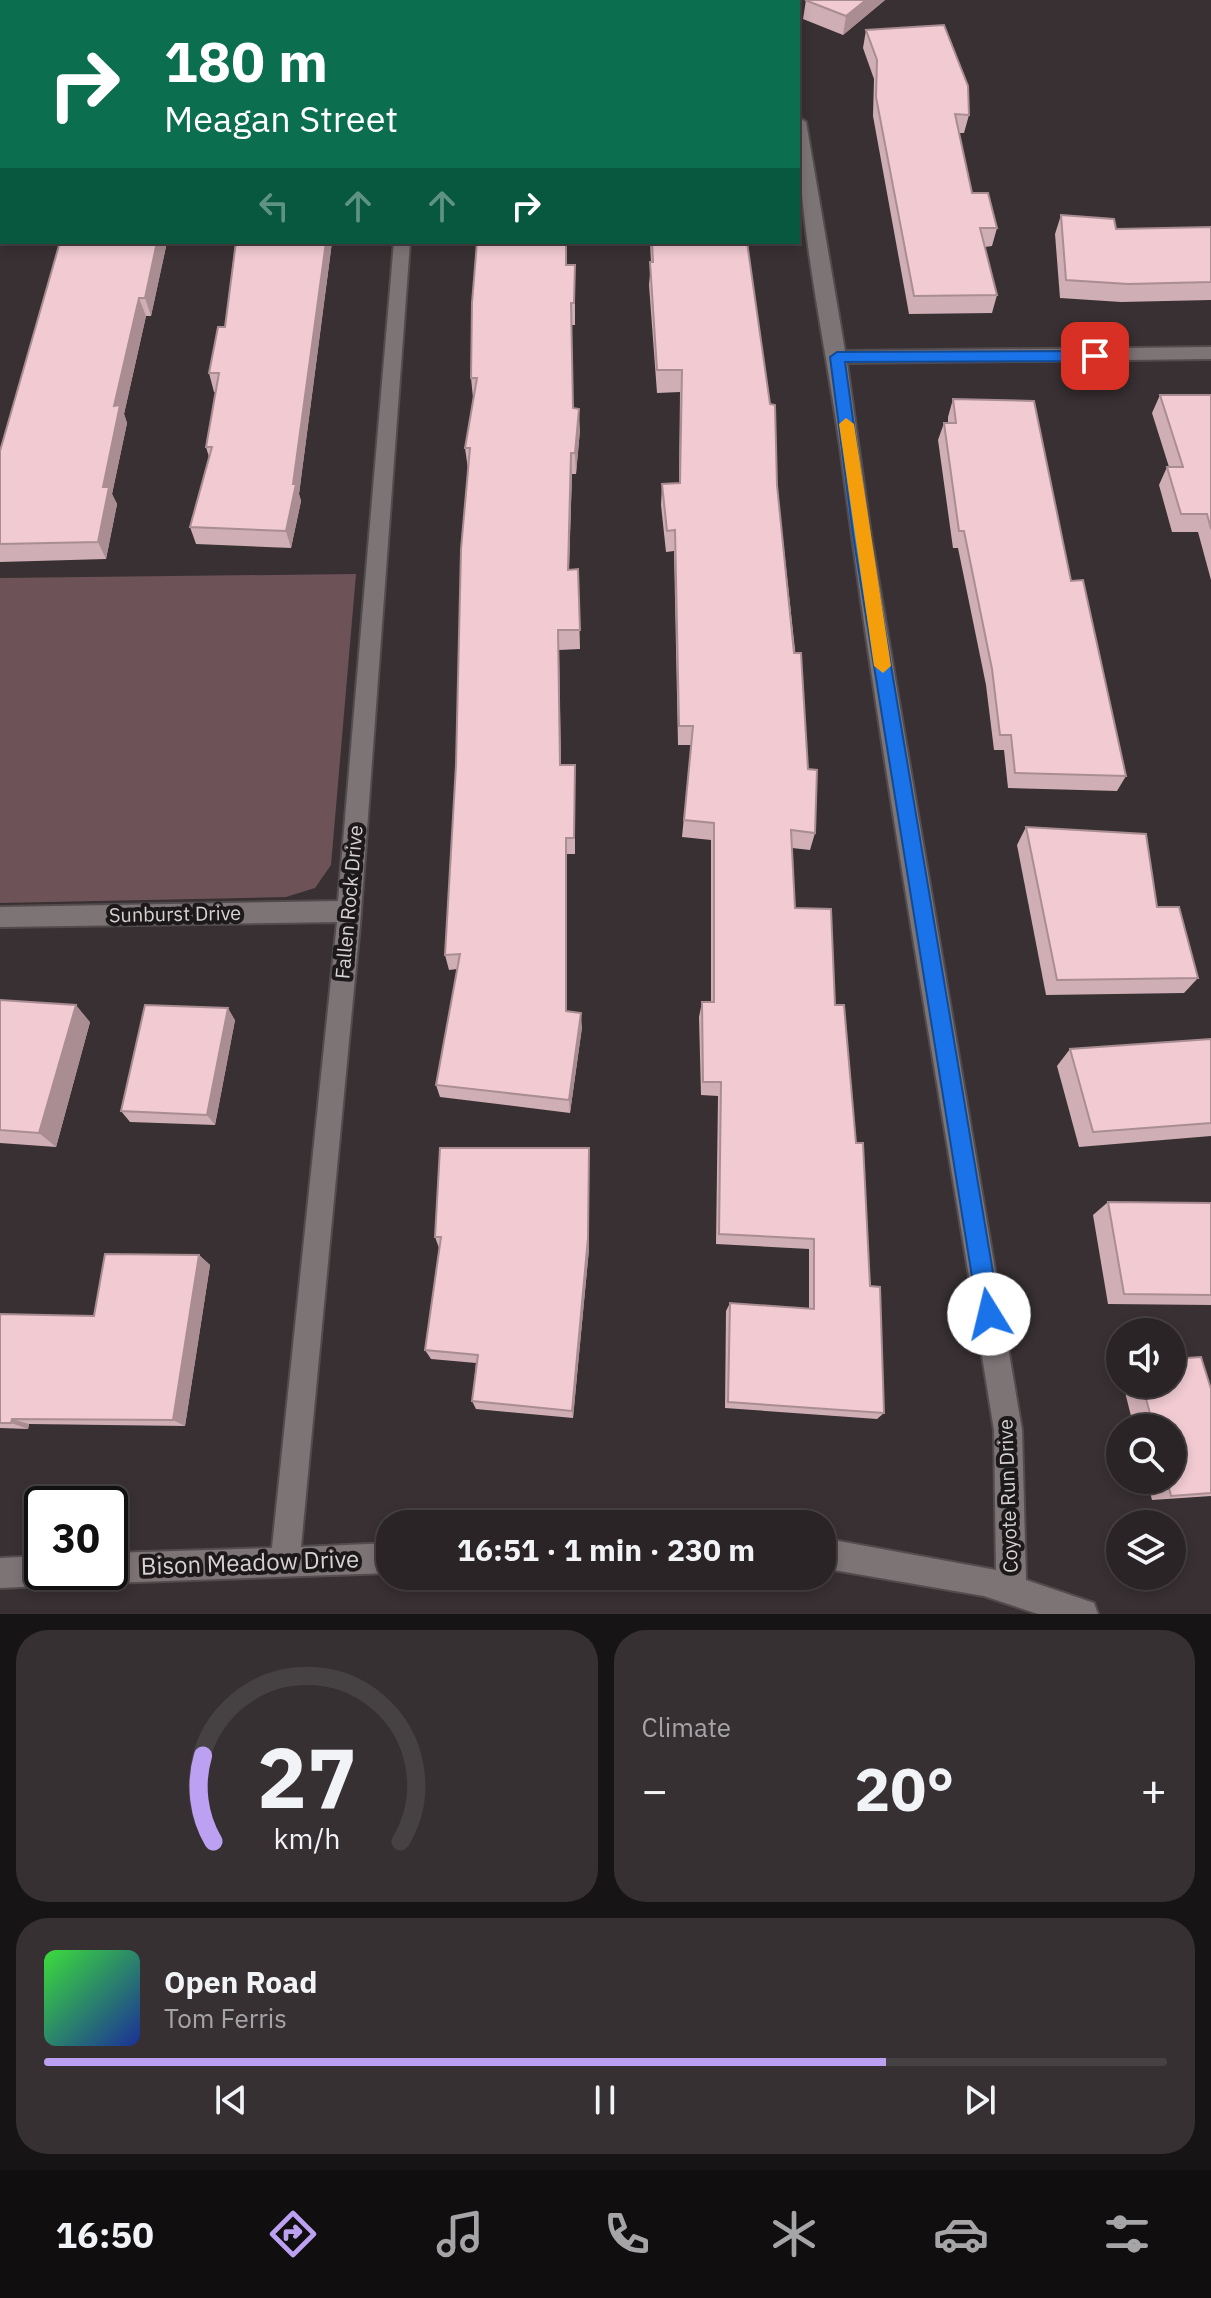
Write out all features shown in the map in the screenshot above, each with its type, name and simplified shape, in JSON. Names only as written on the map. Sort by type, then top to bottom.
[{"type":"street","name":"Coyote Run Drive","points":[[800,134],[837,357],[861,535],[1008,1430],[1011,1590]]},
{"type":"street","name":"Fallen Rock Drive","points":[[285,1562],[349,911],[402,244]]},
{"type":"street","points":[[837,357],[1211,353]]},
{"type":"street","name":"Sunburst Drive","points":[[0,917],[349,911]]},
{"type":"street","points":[[836,1555],[984,1581],[1083,1614]]},
{"type":"street","name":"Bison Meadow Drive","points":[[128,1567],[376,1559]]},
{"type":"street","points":[[0,1573],[24,1572]]},
{"type":"shaded area","points":[[356,574],[331,865],[315,888],[286,897],[0,903],[0,578]]},
{"type":"building","points":[[805,0],[866,0],[846,16]]},
{"type":"building","points":[[944,25],[968,86],[969,115],[955,114],[972,193],[988,193],[997,228],[980,228],[997,295],[914,296],[876,97],[877,60],[866,30]]},
{"type":"building","points":[[1061,215],[1114,219],[1116,229],[1211,227],[1211,282],[1128,284],[1066,280]]},
{"type":"building","points":[[59,244],[157,244],[145,298],[139,298],[114,406],[120,405],[103,487],[109,487],[98,542],[0,544],[0,451]]},
{"type":"building","points":[[236,244],[326,244],[293,484],[296,484],[286,531],[190,527],[212,447],[206,447],[219,373],[209,373],[218,327],[225,327]]},
{"type":"building","points":[[477,244],[566,244],[566,265],[575,265],[574,303],[571,303],[573,408],[579,409],[575,453],[571,453],[568,570],[578,569],[580,630],[558,630],[560,765],[575,765],[574,838],[566,838],[566,1011],[581,1013],[569,1100],[436,1085],[460,954],[445,955],[456,765],[461,549],[470,448],[465,448],[477,378],[471,378]]},
{"type":"building","points":[[652,244],[747,244],[770,404],[775,405],[777,485],[794,653],[801,653],[808,769],[817,770],[815,833],[791,830],[795,908],[831,909],[835,1005],[844,1005],[856,1143],[863,1143],[870,1286],[880,1287],[884,1413],[728,1402],[730,1303],[814,1309],[814,1239],[719,1234],[721,1082],[703,1082],[702,1002],[714,1002],[714,823],[684,820],[693,726],[679,726],[675,530],[667,531],[662,484],[680,483],[682,370],[657,370],[650,262],[653,262]]},
{"type":"building","points":[[1160,395],[1211,395],[1211,529],[1207,514],[1181,514],[1167,467],[1183,467]]},
{"type":"building","points":[[953,399],[1034,401],[1071,581],[1083,580],[1126,776],[1015,773],[1011,735],[1000,735],[992,669],[964,531],[959,531],[944,423],[956,423]]},
{"type":"building","points":[[1026,827],[1146,834],[1157,907],[1179,907],[1198,978],[1057,980]]},
{"type":"building","points":[[0,1000],[76,1005],[39,1133],[0,1130]]},
{"type":"building","points":[[145,1005],[228,1008],[207,1115],[121,1111]]},
{"type":"building","points":[[1211,1039],[1211,1123],[1093,1132],[1070,1049]]},
{"type":"building","points":[[440,1148],[589,1148],[588,1238],[572,1411],[472,1401],[478,1355],[425,1350],[441,1237],[435,1237]]},
{"type":"building","points":[[1108,1202],[1211,1203],[1211,1295],[1124,1294]]},
{"type":"building","points":[[105,1254],[199,1255],[173,1420],[12,1419],[11,1423],[0,1423],[0,1314],[94,1316]]},
{"type":"building","points":[[1201,1357],[1211,1389],[1211,1493],[1171,1496],[1186,1494],[1186,1414],[1150,1414],[1146,1398],[1186,1398],[1186,1358]]},
{"type":"slow traffic","points":[[846,424],[883,666]]},
{"type":"route","points":[[989,1314],[861,535],[837,357],[1095,356]]}]
